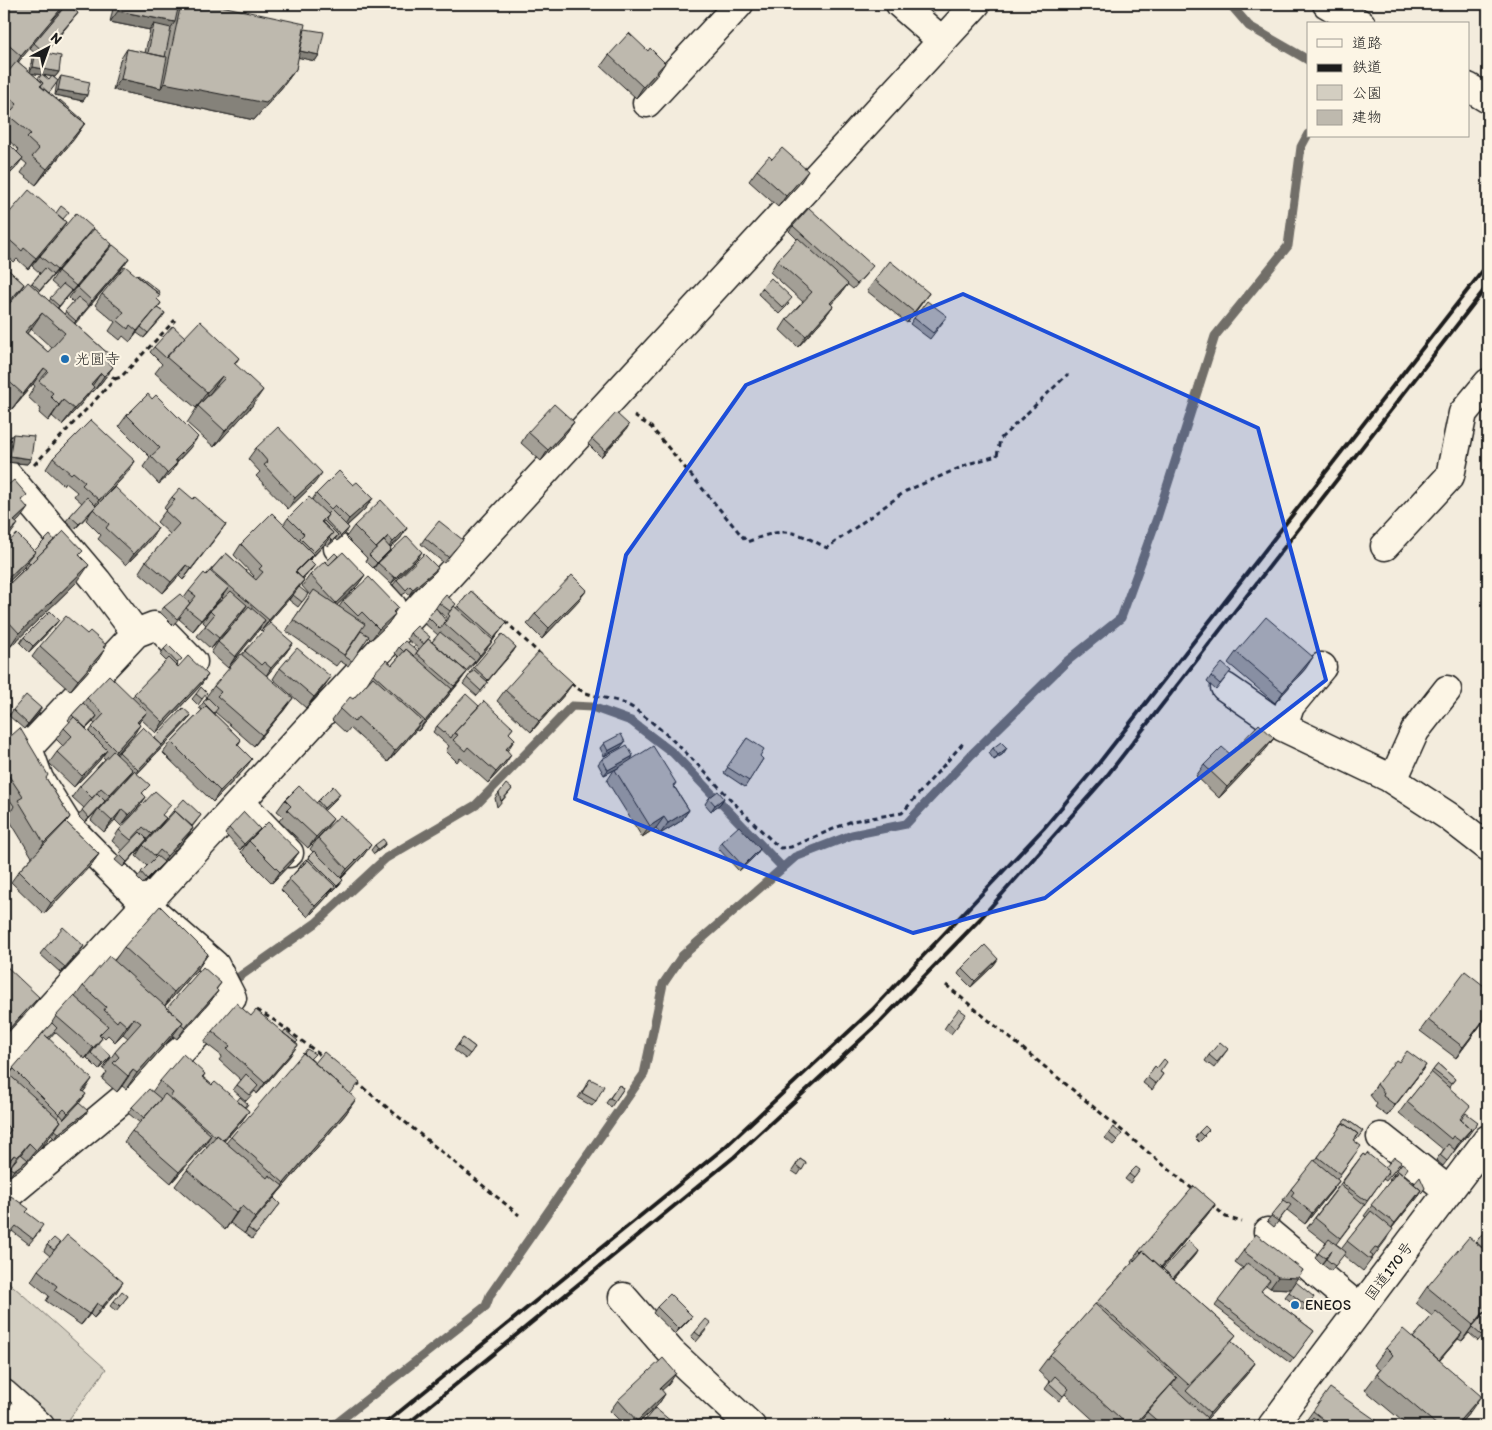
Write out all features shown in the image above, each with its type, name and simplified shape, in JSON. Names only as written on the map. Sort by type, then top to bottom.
[{"type":"main road","points":[[647,103],[739,4]]},
{"type":"main road","points":[[900,4],[942,41]]},
{"type":"main road","points":[[4,1058],[976,4]]},
{"type":"main road","points":[[1327,4],[1358,22]]},
{"type":"main road","points":[[1470,88],[1488,99]]},
{"type":"main road","points":[[1385,546],[1450,476],[1463,413],[1488,383]]},
{"type":"main road","points":[[10,477],[97,581],[136,633]]},
{"type":"main road","points":[[338,548],[406,622]]},
{"type":"main road","points":[[28,748],[136,633],[154,626],[161,629],[193,662]]},
{"type":"main road","points":[[1283,727],[1290,706],[1322,667]]},
{"type":"main road","points":[[1225,687],[1283,727],[1393,780],[1448,816],[1488,847]]},
{"type":"main road","points":[[1393,780],[1415,731],[1447,690]]},
{"type":"main road","points":[[4,728],[28,748],[39,779],[69,827],[145,904],[215,965],[227,989],[182,1050],[4,1198]]},
{"type":"main road","points":[[240,802],[291,855]]},
{"type":"main road","points":[[1381,1137],[1449,1191]]},
{"type":"main road","name":"国道170号","points":[[1272,1426],[1488,1139]]},
{"type":"main road","points":[[1268,1232],[1360,1308]]},
{"type":"main road","points":[[623,1296],[670,1351],[751,1426]]},
{"type":"main road","points":[[4,1394],[40,1426]]},
{"type":"path","points":[[10,477],[120,377],[175,320]]},
{"type":"path","points":[[101,366],[115,380]]},
{"type":"path","points":[[611,400],[651,427],[747,542],[774,532],[799,533],[827,548],[906,491],[971,463],[997,456],[1000,439],[1068,374]]},
{"type":"path","points":[[501,618],[544,658]]},
{"type":"path","points":[[566,679],[580,692],[632,707],[686,753],[780,848],[791,847],[852,821],[902,813],[964,742]]},
{"type":"path","points":[[946,985],[1196,1192]]},
{"type":"path","points":[[227,989],[277,1022],[330,1062]]},
{"type":"path","points":[[352,1079],[519,1215]]},
{"type":"path","points":[[1204,1198],[1226,1217],[1268,1232]]},
{"type":"highlighted area","points":[[963,294],[1258,428],[1326,680],[1045,898],[913,933],[575,799],[626,555],[746,385]]},
{"type":"green space","points":[[4,1278],[106,1369],[64,1426],[55,1426],[4,1381]]},
{"type":"building","points":[[4,4],[65,4],[21,56],[4,41]]},
{"type":"building","points":[[67,4],[76,4],[72,8],[78,13],[44,52],[34,43]]},
{"type":"building","points":[[120,4],[179,4],[175,22],[118,11]]},
{"type":"building","points":[[181,4],[212,4],[305,24],[296,69],[266,103],[164,83]]},
{"type":"building","points":[[154,24],[171,28],[165,57],[148,53]]},
{"type":"building","points":[[305,29],[324,32],[319,55],[300,51]]},
{"type":"building","points":[[629,33],[648,51],[650,48],[665,63],[643,87],[609,55]]},
{"type":"building","points":[[127,49],[167,57],[161,88],[121,79]]},
{"type":"building","points":[[36,51],[61,56],[59,72],[33,67]]},
{"type":"building","points":[[17,61],[43,83],[40,86],[85,123],[47,169],[32,157],[39,149],[27,138],[31,134],[8,115],[17,104],[7,95],[11,90],[4,84],[4,77]]},
{"type":"building","points":[[42,74],[49,80],[52,76],[58,81],[49,93],[41,86],[43,83],[38,79]]},
{"type":"building","points":[[61,76],[90,82],[87,95],[58,90]]},
{"type":"building","points":[[60,100],[82,119],[59,101]]},
{"type":"building","points":[[4,139],[23,158],[4,177]]},
{"type":"building","points":[[782,148],[808,171],[786,196],[757,170],[769,156],[772,159]]},
{"type":"building","points":[[4,184],[10,191],[4,197]]},
{"type":"building","points":[[29,190],[66,222],[36,258],[24,248],[22,251],[4,235],[4,219]]},
{"type":"building","points":[[61,206],[69,212],[63,219],[56,213]]},
{"type":"building","points":[[809,208],[873,266],[857,284],[793,226]]},
{"type":"building","points":[[76,213],[93,228],[57,270],[40,256]]},
{"type":"building","points":[[94,229],[112,244],[76,286],[58,271]]},
{"type":"building","points":[[798,238],[848,284],[830,303],[833,306],[806,336],[787,319],[812,292],[777,261]]},
{"type":"building","points":[[113,245],[129,258],[92,301],[77,287]]},
{"type":"building","points":[[890,261],[929,293],[914,312],[875,280]]},
{"type":"building","points":[[4,266],[24,284],[4,308]]},
{"type":"building","points":[[125,266],[160,295],[157,299],[161,303],[137,331],[130,325],[128,329],[117,320],[124,312],[102,294]]},
{"type":"building","points":[[45,268],[53,275],[40,290],[32,283]]},
{"type":"building","points":[[137,276],[160,292],[159,294]]},
{"type":"building","points":[[771,278],[792,298],[783,308],[762,288]]},
{"type":"building","name":"光圓寺","points":[[28,282],[113,358],[109,363],[113,367],[104,376],[101,373],[91,384],[94,387],[74,409],[63,400],[59,405],[50,396],[53,393],[39,381],[48,371],[44,368],[23,394],[4,377],[4,310]],"holes":[[[42,313],[65,333],[48,352],[25,332]]]},
{"type":"building","points":[[63,284],[72,291],[59,306],[50,298]]},
{"type":"building","points":[[78,297],[89,306],[76,321],[65,311]]},
{"type":"building","points":[[927,301],[947,316],[933,333],[914,318]]},
{"type":"building","points":[[157,308],[165,313],[148,333],[141,327]]},
{"type":"building","points":[[200,321],[239,358],[234,363],[263,390],[225,431],[198,406],[225,378],[222,376],[207,392],[166,357]]},
{"type":"building","points":[[173,326],[185,337],[166,358],[154,347]]},
{"type":"building","points":[[148,394],[152,399],[156,395],[198,437],[175,460],[177,463],[167,473],[151,456],[160,448],[127,415]]},
{"type":"building","points":[[554,404],[574,422],[548,450],[528,432]]},
{"type":"building","points":[[616,413],[629,425],[605,451],[592,439]]},
{"type":"building","points":[[91,420],[135,461],[99,500],[82,485],[85,482],[73,472],[71,474],[53,458]]},
{"type":"building","points":[[278,427],[322,473],[295,498],[264,465],[268,462],[256,448]]},
{"type":"building","points":[[13,434],[34,436],[31,459],[10,456]]},
{"type":"building","points":[[339,471],[353,485],[357,482],[373,498],[349,519],[335,505],[331,509],[316,494]]},
{"type":"building","points":[[14,480],[27,495],[21,500],[28,508],[14,521],[18,524],[4,537],[4,481],[8,485]]},
{"type":"building","points":[[115,487],[158,528],[134,554],[106,528],[109,524],[93,509]]},
{"type":"building","points":[[180,488],[193,499],[195,497],[226,524],[191,569],[186,565],[171,582],[146,561],[179,524],[165,511],[175,500],[172,497]]},
{"type":"building","points":[[87,497],[96,506],[79,524],[70,516]]},
{"type":"building","points":[[309,497],[328,515],[321,522],[333,533],[314,552],[300,538],[304,534],[288,518]]},
{"type":"building","points":[[381,500],[407,528],[393,542],[388,536],[376,548],[354,526]]},
{"type":"building","points":[[331,510],[349,528],[341,536],[325,519]]},
{"type":"building","points":[[272,513],[313,554],[295,572],[304,580],[269,620],[211,570],[226,553],[256,580],[263,572],[259,569],[262,566],[241,544]]},
{"type":"building","points":[[324,521],[338,535],[332,541],[329,538],[333,533],[322,522]]},
{"type":"building","points":[[439,521],[463,540],[448,557],[425,538]]},
{"type":"building","points":[[64,531],[83,551],[79,555],[89,565],[19,633],[7,620],[4,623],[4,589]]},
{"type":"building","points":[[17,534],[35,552],[4,582],[4,546]]},
{"type":"building","points":[[50,535],[54,540],[30,564],[28,561],[34,551]]},
{"type":"building","points":[[407,536],[422,552],[395,578],[378,563]]},
{"type":"building","points":[[384,541],[391,549],[377,563],[369,555]]},
{"type":"building","points":[[343,552],[365,575],[336,603],[310,575],[325,561],[329,565]]},
{"type":"building","points":[[335,553],[338,556],[329,565],[326,562]]},
{"type":"building","points":[[424,554],[438,568],[413,589],[410,586],[406,590],[397,580]]},
{"type":"building","points":[[309,559],[315,565],[302,578],[296,572]]},
{"type":"building","points":[[210,571],[229,587],[201,620],[186,608],[196,596],[189,591],[204,573],[206,575]]},
{"type":"building","points":[[572,575],[587,590],[549,628],[535,614]]},
{"type":"building","points":[[369,577],[398,607],[393,612],[395,614],[379,629],[362,612],[358,616],[343,601]]},
{"type":"building","points":[[299,587],[308,594],[302,602],[293,595]]},
{"type":"building","points":[[314,590],[365,624],[344,655],[293,620]]},
{"type":"building","points":[[231,591],[247,605],[219,638],[205,626],[214,615],[210,611]]},
{"type":"building","points":[[471,591],[507,622],[494,638],[458,606]]},
{"type":"building","points":[[180,594],[190,603],[177,619],[164,607]]},
{"type":"building","points":[[446,595],[456,604],[450,611],[439,603]]},
{"type":"building","points":[[249,606],[265,620],[235,657],[218,642]]},
{"type":"building","points":[[454,606],[493,640],[480,655],[444,623],[450,616],[448,614]]},
{"type":"building","points":[[436,608],[446,621],[440,629],[428,617]]},
{"type":"building","points":[[50,611],[59,620],[33,646],[24,637]]},
{"type":"building","points":[[66,616],[87,634],[90,631],[106,645],[103,647],[105,649],[78,680],[40,646]]},
{"type":"building","points":[[1266,617],[1313,657],[1283,692],[1236,652]]},
{"type":"building","points":[[270,623],[293,643],[271,668],[264,662],[261,665],[245,651]]},
{"type":"building","points":[[417,626],[430,637],[424,644],[410,633]]},
{"type":"building","points":[[361,631],[369,636],[352,661],[344,656]]},
{"type":"building","points":[[440,632],[475,661],[466,671],[432,642]]},
{"type":"building","points":[[502,634],[516,647],[488,680],[474,667]]},
{"type":"building","points":[[428,639],[467,672],[454,686],[416,653]]},
{"type":"building","points":[[405,641],[418,651],[414,656],[406,649],[404,652],[399,647]]},
{"type":"building","points":[[168,645],[182,659],[177,663],[164,649]]},
{"type":"building","points":[[297,648],[331,677],[314,697],[280,668]]},
{"type":"building","points":[[406,649],[452,689],[425,721],[373,674],[386,660],[392,665]]},
{"type":"building","points":[[539,652],[573,683],[539,721],[505,690]]},
{"type":"building","points":[[241,654],[293,698],[262,735],[217,696],[221,692],[214,686]]},
{"type":"building","points":[[188,656],[208,675],[163,722],[134,694],[169,658],[178,667]]},
{"type":"building","points":[[1222,663],[1231,671],[1220,684],[1211,676]]},
{"type":"building","points":[[474,670],[488,682],[481,691],[467,678]]},
{"type":"building","points":[[109,675],[147,712],[137,722],[140,725],[116,751],[92,727],[104,714],[87,698]]},
{"type":"building","points":[[373,677],[422,721],[395,751],[358,717],[354,722],[340,709],[350,697],[353,699]]},
{"type":"building","points":[[201,687],[207,693],[202,699],[196,694]]},
{"type":"building","points":[[466,694],[479,706],[451,738],[437,726]]},
{"type":"building","points":[[26,695],[41,708],[28,724],[13,710]]},
{"type":"building","points":[[208,698],[218,708],[214,713],[203,702]]},
{"type":"building","points":[[484,701],[513,728],[509,733],[515,739],[506,749],[511,755],[496,772],[468,747],[465,751],[453,740],[458,735],[454,733]]},
{"type":"building","points":[[83,703],[97,716],[86,728],[72,715]]},
{"type":"building","points":[[206,706],[241,740],[237,744],[252,759],[220,791],[171,742]]},
{"type":"building","points":[[183,708],[191,715],[162,745],[154,738]]},
{"type":"building","points":[[74,717],[107,750],[82,776],[57,752],[72,736],[64,728]]},
{"type":"building","points":[[1259,724],[1274,738],[1227,787],[1204,765],[1222,747],[1230,754]]},
{"type":"building","points":[[143,727],[162,745],[138,770],[119,752]]},
{"type":"building","points":[[20,728],[48,775],[46,778],[70,817],[44,843],[18,800],[23,797],[7,773],[4,777],[4,742]]},
{"type":"building","points":[[621,734],[625,742],[608,751],[604,743]]},
{"type":"building","points":[[747,738],[764,749],[760,756],[763,759],[749,781],[727,767]]},
{"type":"building","points":[[1001,742],[1007,748],[998,755],[993,748]]},
{"type":"building","points":[[627,745],[633,756],[608,770],[602,759]]},
{"type":"building","points":[[653,746],[676,783],[673,785],[689,810],[668,823],[664,817],[650,826],[615,770]]},
{"type":"building","points":[[113,751],[133,770],[109,795],[101,788],[92,798],[80,786]]},
{"type":"building","points":[[134,771],[150,785],[142,793],[146,797],[129,815],[122,809],[112,821],[99,809]]},
{"type":"building","points":[[506,784],[512,789],[501,801],[499,793]]},
{"type":"building","points":[[299,786],[333,819],[316,837],[287,810],[291,806],[285,800]]},
{"type":"building","points":[[333,786],[340,794],[324,808],[318,801]]},
{"type":"building","points":[[155,791],[171,805],[162,815],[166,818],[151,834],[143,827],[131,840],[119,830]]},
{"type":"building","points":[[718,791],[724,798],[715,805],[709,798]]},
{"type":"building","points":[[97,793],[105,801],[89,818],[82,810]]},
{"type":"building","points":[[8,797],[14,806],[12,810],[4,815],[4,801]]},
{"type":"building","points":[[184,799],[201,815],[192,826],[173,811]]},
{"type":"building","points":[[175,811],[193,828],[167,856],[160,850],[155,856],[143,845]]},
{"type":"building","points":[[244,812],[260,829],[244,844],[229,828]]},
{"type":"building","points":[[340,815],[371,845],[347,869],[318,838]]},
{"type":"building","points":[[66,822],[99,854],[51,903],[19,871]]},
{"type":"building","points":[[268,822],[299,852],[280,872],[249,841]]},
{"type":"building","points":[[739,826],[760,849],[743,866],[721,842]]},
{"type":"building","points":[[140,832],[147,839],[127,862],[119,854]]},
{"type":"building","points":[[383,839],[386,843],[378,849],[375,845]]},
{"type":"building","points":[[314,851],[343,880],[337,886],[308,857]]},
{"type":"building","points":[[157,856],[164,862],[147,879],[141,872]]},
{"type":"building","points":[[308,860],[335,886],[315,906],[289,879]]},
{"type":"building","points":[[160,906],[208,954],[174,992],[124,947]]},
{"type":"building","points":[[63,927],[84,946],[65,967],[44,949]]},
{"type":"building","points":[[985,945],[998,959],[975,981],[962,968]]},
{"type":"building","points":[[109,956],[183,1022],[137,1073],[133,1070],[128,1076],[113,1063],[119,1057],[115,1052],[141,1023],[134,1018],[127,1026],[119,1019],[117,1022],[104,1010],[106,1007],[83,986]]},
{"type":"building","points":[[4,964],[39,997],[4,1034]]},
{"type":"building","points":[[203,967],[221,983],[216,989],[218,991],[185,1028],[181,1025],[183,1022],[167,1008]]},
{"type":"building","points":[[1465,971],[1488,989],[1488,1014],[1463,1047],[1428,1020]]},
{"type":"building","points":[[74,996],[108,1026],[99,1035],[102,1038],[93,1048],[56,1016]]},
{"type":"building","points":[[236,1003],[251,1016],[256,1010],[298,1045],[265,1083],[227,1049],[230,1046],[212,1031]]},
{"type":"building","points":[[959,1009],[966,1014],[955,1029],[948,1023]]},
{"type":"building","points":[[52,1023],[57,1028],[48,1038],[43,1033],[40,1036]]},
{"type":"building","points":[[285,1030],[298,1041],[296,1043],[283,1033]]},
{"type":"building","points":[[43,1033],[92,1079],[82,1091],[86,1094],[68,1113],[64,1109],[59,1114],[13,1068]]},
{"type":"building","points":[[463,1038],[475,1047],[470,1054],[458,1045]]},
{"type":"building","points":[[1220,1042],[1228,1049],[1217,1062],[1209,1055]]},
{"type":"building","points":[[98,1044],[111,1056],[103,1064],[91,1053]]},
{"type":"building","points":[[307,1049],[315,1054],[310,1059],[304,1053]]},
{"type":"building","points":[[1407,1051],[1426,1065],[1395,1105],[1383,1096],[1384,1093],[1377,1084],[1396,1060],[1399,1062]]},
{"type":"building","points":[[324,1052],[360,1082],[350,1094],[315,1063]]},
{"type":"building","points":[[303,1053],[356,1099],[284,1183],[231,1137]]},
{"type":"building","points":[[183,1054],[205,1074],[202,1077],[212,1085],[215,1082],[249,1111],[223,1140],[217,1135],[216,1137],[170,1097],[173,1093],[160,1081]]},
{"type":"building","points":[[1164,1059],[1167,1062],[1160,1072],[1163,1074],[1156,1084],[1147,1077],[1155,1066],[1157,1068]]},
{"type":"building","points":[[1438,1064],[1455,1079],[1451,1084],[1433,1070]]},
{"type":"building","points":[[5,1071],[61,1121],[36,1150],[29,1143],[17,1157],[14,1155],[4,1166],[4,1139],[11,1130],[4,1123]]},
{"type":"building","points":[[1431,1072],[1470,1106],[1460,1119],[1471,1129],[1460,1141],[1453,1136],[1451,1139],[1407,1102]]},
{"type":"building","points":[[246,1074],[258,1086],[250,1095],[237,1085]]},
{"type":"building","points":[[590,1079],[604,1086],[596,1101],[582,1093]]},
{"type":"building","points":[[619,1085],[624,1088],[615,1101],[610,1098]]},
{"type":"building","points":[[149,1089],[161,1099],[144,1118],[132,1107]]},
{"type":"building","points":[[165,1094],[211,1135],[179,1172],[132,1131]]},
{"type":"building","points":[[240,1097],[248,1104],[244,1107],[237,1101]]},
{"type":"building","points":[[79,1103],[88,1111],[59,1133],[55,1130],[61,1121],[57,1118],[60,1114],[64,1119]]},
{"type":"building","points":[[1466,1113],[1478,1122],[1471,1131],[1461,1120]]},
{"type":"building","points":[[1346,1119],[1363,1131],[1357,1139],[1355,1137],[1358,1134],[1343,1123],[1340,1126]]},
{"type":"building","points":[[1343,1123],[1358,1134],[1353,1140],[1361,1146],[1340,1174],[1318,1157]]},
{"type":"building","points":[[1205,1126],[1209,1130],[1203,1136],[1199,1132]]},
{"type":"building","points":[[1113,1127],[1122,1134],[1117,1140],[1109,1133]]},
{"type":"building","points":[[217,1135],[267,1178],[269,1175],[283,1186],[255,1218],[242,1206],[236,1213],[187,1170]]},
{"type":"building","points":[[1448,1144],[1455,1150],[1447,1161],[1440,1155]]},
{"type":"building","points":[[1367,1153],[1389,1171],[1367,1201],[1342,1183],[1363,1154],[1365,1156]]},
{"type":"building","points":[[21,1154],[28,1160],[14,1170],[9,1168]]},
{"type":"building","points":[[1394,1157],[1401,1162],[1390,1176],[1387,1174],[1389,1171],[1385,1168]]},
{"type":"building","points":[[800,1159],[806,1163],[802,1170],[796,1165]]},
{"type":"building","points":[[1314,1160],[1339,1181],[1312,1213],[1291,1196],[1294,1192],[1291,1189]]},
{"type":"building","points":[[1402,1163],[1408,1168],[1403,1175],[1398,1171],[1394,1176],[1393,1175]]},
{"type":"building","points":[[1136,1167],[1140,1170],[1134,1178],[1129,1174]]},
{"type":"building","points":[[1398,1171],[1421,1190],[1395,1223],[1371,1205]]},
{"type":"building","points":[[1420,1177],[1425,1188],[1419,1196],[1421,1190],[1414,1184]]},
{"type":"building","points":[[1340,1185],[1365,1205],[1340,1238],[1315,1218]]},
{"type":"building","points":[[1194,1186],[1215,1204],[1161,1267],[1143,1251],[1141,1253],[1139,1251]]},
{"type":"building","points":[[11,1196],[29,1209],[26,1212],[43,1225],[33,1239],[16,1226],[6,1238],[4,1237],[4,1205]]},
{"type":"building","points":[[274,1198],[280,1204],[256,1234],[248,1228]]},
{"type":"building","points":[[1284,1200],[1291,1205],[1278,1221],[1271,1216]]},
{"type":"building","points":[[1371,1211],[1393,1229],[1378,1249],[1375,1248],[1370,1254],[1373,1256],[1371,1260],[1347,1241]]},
{"type":"building","points":[[1486,1229],[1488,1237],[1483,1248],[1476,1242]]},
{"type":"building","points":[[1256,1234],[1303,1270],[1298,1278],[1278,1277],[1243,1251]]},
{"type":"building","points":[[67,1235],[123,1282],[102,1307],[97,1303],[89,1314],[54,1290],[57,1286],[38,1270]]},
{"type":"building","points":[[1469,1237],[1488,1253],[1488,1307],[1473,1325],[1427,1287]]},
{"type":"building","points":[[54,1238],[60,1243],[54,1250],[47,1245]]},
{"type":"building","points":[[1329,1239],[1346,1252],[1335,1266],[1326,1259],[1332,1250],[1325,1258],[1318,1253]]},
{"type":"building","points":[[1188,1241],[1198,1250],[1173,1278],[1163,1269]]},
{"type":"building","points":[[1143,1251],[1236,1335],[1189,1385],[1097,1302]]},
{"type":"building","points":[[1247,1263],[1270,1280],[1261,1291],[1314,1331],[1294,1358],[1218,1301]]},
{"type":"building","points":[[1296,1282],[1314,1297],[1307,1306],[1289,1292]]},
{"type":"building","points":[[122,1291],[128,1296],[120,1306],[114,1301]]},
{"type":"building","points":[[670,1294],[692,1316],[679,1329],[657,1307]]},
{"type":"building","points":[[1095,1304],[1177,1378],[1133,1426],[1129,1426],[1050,1355]]},
{"type":"building","points":[[1488,1309],[1488,1316],[1485,1320],[1488,1323],[1488,1327],[1481,1335],[1472,1327]]},
{"type":"building","points":[[1436,1311],[1462,1333],[1439,1360],[1413,1338]]},
{"type":"building","points":[[706,1319],[711,1323],[700,1336],[695,1332]]},
{"type":"building","points":[[1403,1329],[1481,1396],[1455,1426],[1438,1426],[1377,1374],[1393,1355],[1386,1348]]},
{"type":"building","points":[[1231,1341],[1255,1363],[1210,1413],[1186,1391]]},
{"type":"building","points":[[663,1358],[676,1373],[660,1388],[665,1394],[637,1421],[618,1400]]},
{"type":"building","points":[[1055,1376],[1069,1389],[1063,1396],[1049,1383]]},
{"type":"building","points":[[1171,1385],[1207,1418],[1200,1426],[1163,1426],[1147,1412]]},
{"type":"building","points":[[1330,1388],[1380,1423],[1377,1426],[1332,1426],[1313,1411]]},
{"type":"building","points":[[4,1397],[12,1403],[4,1414]]},
{"type":"building","points":[[655,1408],[672,1422],[670,1424],[673,1426],[640,1426]]},
{"type":"building","points":[[1313,1417],[1324,1426],[1305,1426]]},
{"type":"waterway","points":[[1230,4],[1249,26],[1307,59]]},
{"type":"waterway","points":[[333,1426],[486,1306],[490,1295],[644,1074],[663,984],[682,956],[795,857],[852,835],[906,824],[972,754],[1066,662],[1121,618],[1157,518],[1215,336],[1288,246],[1301,147],[1307,136]]},
{"type":"waterway","points":[[229,984],[316,923],[386,858],[476,805],[572,706],[592,707],[631,721],[673,753],[783,868]]},
{"type":"railway","points":[[382,1426],[725,1147],[872,1010],[1044,828],[1099,763],[1488,264]]},
{"type":"railway","points":[[405,1426],[734,1157],[880,1022],[980,919],[1106,777],[1488,285]]},
{"type":"place","name":"光圓寺","points":[[65,359]]},
{"type":"place","name":"ENEOS","points":[[1295,1305]]}]
